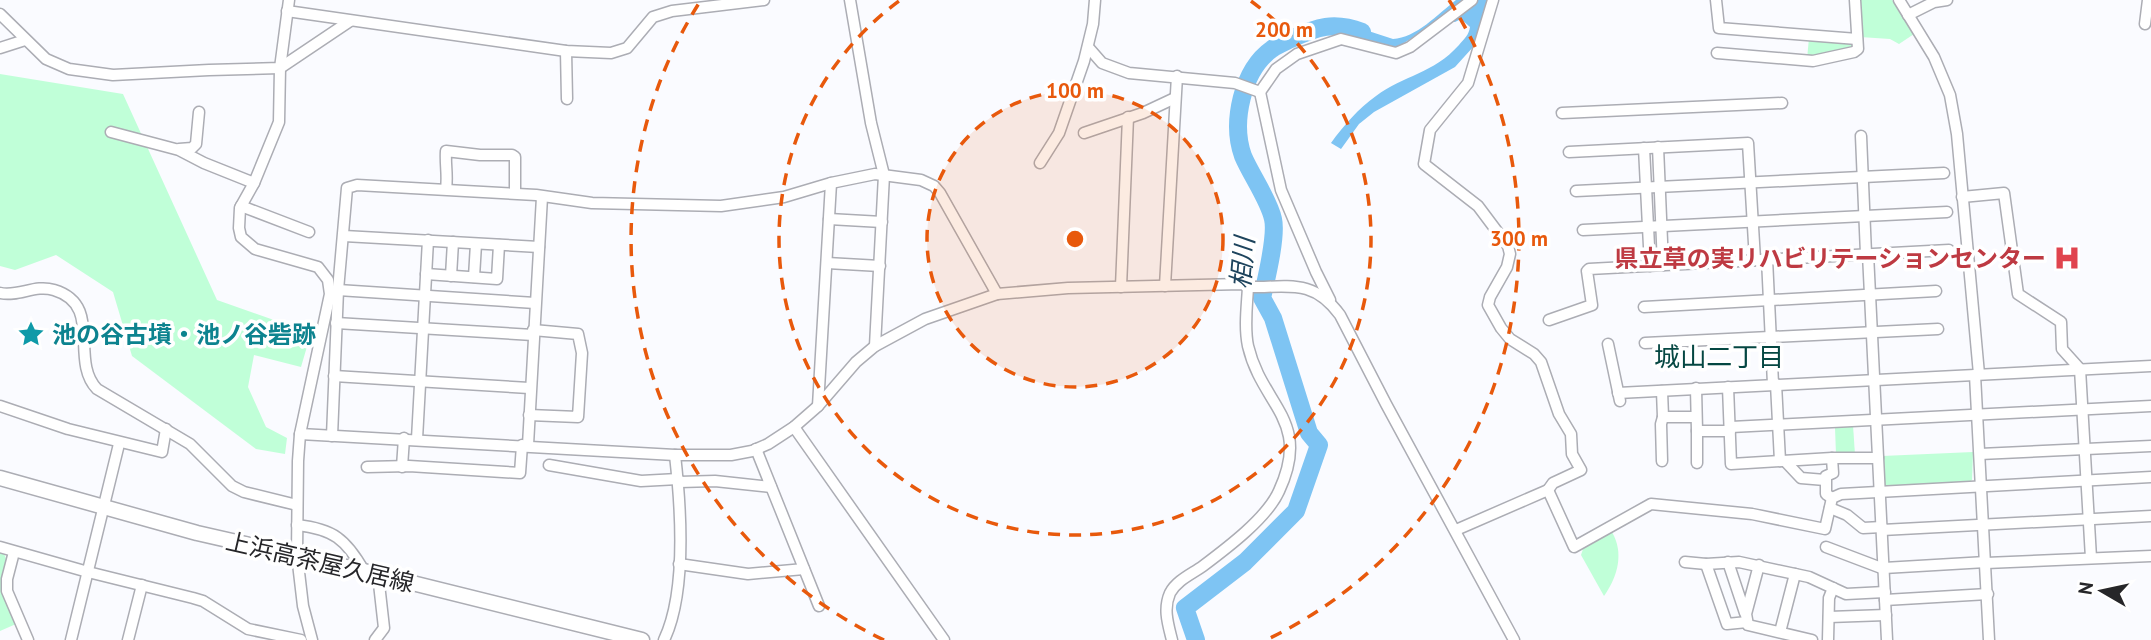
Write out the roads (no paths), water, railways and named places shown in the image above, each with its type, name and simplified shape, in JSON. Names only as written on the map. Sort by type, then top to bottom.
[{"type":"main road","name":"上浜高茶屋久居線","points":[[0,478],[197,533],[642,640]]},
{"type":"street","points":[[332,436],[336,323],[334,292],[318,267],[262,252],[247,244],[241,237],[239,228],[241,206],[254,183],[279,122],[279,68],[288,5],[350,21],[566,51],[611,53],[628,48],[653,17],[673,11],[764,0]]},
{"type":"street","points":[[850,0],[869,111],[884,175],[875,346]]},
{"type":"street","points":[[1040,163],[1059,133],[1088,47],[1095,0]]},
{"type":"street","points":[[1472,0],[1410,47],[1396,53],[1341,39],[1297,54],[1276,69],[1260,92],[1286,204],[1333,305],[1514,640]]},
{"type":"street","points":[[1456,530],[1548,490],[1553,483],[1581,470],[1572,454],[1571,434],[1559,414],[1541,362],[1500,328],[1489,304],[1488,299],[1507,267],[1510,254],[1508,246],[1478,206],[1424,164],[1430,130],[1468,83],[1493,0]]},
{"type":"street","points":[[1716,0],[1719,28],[1857,39]]},
{"type":"street","points":[[1717,53],[1818,61],[1854,52],[1858,49],[1855,0]]},
{"type":"street","points":[[1899,0],[1934,57],[1950,95],[1957,134],[1977,374],[1989,640]]},
{"type":"street","points":[[1908,15],[1934,2],[1947,0]]},
{"type":"street","points":[[2145,24],[2148,0]]},
{"type":"street","points":[[0,14],[46,60],[69,69],[114,75],[279,68],[350,21]]},
{"type":"street","points":[[0,48],[25,40]]},
{"type":"street","points":[[1088,47],[1102,63],[1129,73],[1235,83],[1260,92]]},
{"type":"street","points":[[566,51],[567,99]]},
{"type":"street","points":[[1165,286],[1177,76]]},
{"type":"street","points":[[1084,133],[1175,98]]},
{"type":"street","points":[[1562,113],[1782,103]]},
{"type":"street","points":[[176,149],[192,148],[196,144],[199,112]]},
{"type":"street","points":[[1121,287],[1128,117]]},
{"type":"street","points":[[111,132],[176,149],[254,183]]},
{"type":"street","points":[[1861,136],[1887,640]]},
{"type":"street","points":[[1569,152],[1748,143],[1755,260]]},
{"type":"street","points":[[1658,147],[1663,265]]},
{"type":"street","points":[[1644,148],[1650,266]]},
{"type":"street","points":[[446,189],[446,151],[512,155],[515,157],[515,193]]},
{"type":"street","points":[[1576,191],[1944,173]]},
{"type":"street","points":[[312,640],[303,606],[297,555],[300,434],[334,292],[344,236],[347,188],[367,185],[515,193],[592,203],[721,206],[784,197],[862,176],[884,175],[922,180],[934,186],[940,193],[997,294]]},
{"type":"street","points":[[818,406],[831,183]]},
{"type":"street","points":[[1962,197],[2004,193],[2018,294],[2061,322],[2062,349],[2080,369],[2091,558]]},
{"type":"street","points":[[367,467],[522,473],[529,415],[542,197]]},
{"type":"street","points":[[241,206],[309,232]]},
{"type":"street","points":[[1583,230],[1947,212]]},
{"type":"street","points":[[829,219],[882,222]]},
{"type":"street","points":[[344,236],[539,247]]},
{"type":"street","points":[[417,439],[428,240]]},
{"type":"street","points":[[451,276],[453,242]]},
{"type":"street","points":[[474,278],[476,244]]},
{"type":"street","points":[[426,274],[497,279],[499,245]]},
{"type":"street","points":[[1549,320],[1592,305],[1587,271],[1590,269],[1949,250]]},
{"type":"street","points":[[1767,259],[1774,384],[1783,461],[1801,478],[1825,480]]},
{"type":"street","points":[[827,263],[880,266]]},
{"type":"street","points":[[300,434],[675,455],[731,455],[756,449],[794,427],[818,406],[856,362],[875,346],[925,319],[997,294],[1242,284],[1250,287],[1308,288],[1333,305]]},
{"type":"street","points":[[1172,640],[1166,612],[1171,592],[1178,583],[1207,564],[1256,520],[1278,493],[1289,462],[1288,428],[1255,368],[1248,346],[1246,330],[1250,287]]},
{"type":"street","points":[[0,293],[11,294],[43,288],[57,291],[70,299],[83,319],[85,369],[92,384],[106,396],[166,429],[200,453],[232,486],[244,492],[297,505]]},
{"type":"street","points":[[1644,307],[1936,291]]},
{"type":"street","points":[[334,292],[535,303]]},
{"type":"street","points":[[336,323],[579,334],[582,353],[578,417],[529,415]]},
{"type":"street","points":[[1645,343],[1938,329]]},
{"type":"street","points":[[1608,344],[1619,397],[1696,388],[2151,366]]},
{"type":"street","points":[[334,376],[529,388]]},
{"type":"street","points":[[1728,387],[1731,464],[1878,458]]},
{"type":"street","points":[[1696,388],[1697,463]]},
{"type":"street","points":[[1662,391],[1662,461]]},
{"type":"street","points":[[1696,431],[2151,406]]},
{"type":"street","points":[[0,407],[119,443],[162,452],[166,429]]},
{"type":"street","points":[[1663,417],[1696,417]]},
{"type":"street","points":[[794,427],[944,640]]},
{"type":"street","points":[[402,467],[404,438]]},
{"type":"street","points":[[71,640],[119,443]]},
{"type":"street","points":[[1980,454],[2151,446]]},
{"type":"street","points":[[756,449],[819,606]]},
{"type":"street","points":[[664,640],[674,614],[678,564],[678,481],[675,455]]},
{"type":"street","points":[[1832,458],[1833,473],[1826,477],[1826,494],[1831,503],[1863,528],[2151,516]]},
{"type":"street","points":[[549,465],[641,481],[715,481],[771,487]]},
{"type":"street","points":[[1548,490],[1574,547],[1651,504],[1752,514],[1825,530],[1831,503],[1841,494],[2151,477]]},
{"type":"street","points":[[297,525],[323,528],[336,536],[371,573],[384,628],[375,640]]},
{"type":"street","points":[[0,547],[203,601],[248,629],[301,640]]},
{"type":"street","points":[[1826,547],[1884,568],[2151,556]]},
{"type":"street","points":[[14,552],[7,579],[7,591],[28,640]]},
{"type":"street","points":[[1685,562],[1759,565],[1795,574],[1846,594],[1988,594]]},
{"type":"street","points":[[1728,562],[1754,640]]},
{"type":"street","points":[[678,564],[748,574],[804,569]]},
{"type":"street","points":[[1706,564],[1727,624],[1748,621],[1812,640]]},
{"type":"street","points":[[1748,621],[1759,565]]},
{"type":"street","points":[[1780,632],[1795,574]]},
{"type":"street","points":[[128,640],[142,586]]},
{"type":"street","points":[[1828,640],[1829,598],[1833,587]]},
{"type":"street","points":[[1829,617],[1886,615]]},
{"type":"water","points":[[1456,0],[1498,0],[1474,46],[1455,67],[1374,112],[1359,124],[1341,149],[1331,143],[1363,106],[1376,96],[1449,55],[1466,37],[1470,27],[1461,19],[1455,22],[1441,19],[1401,45],[1391,48],[1340,31],[1302,30],[1350,25],[1393,39],[1402,38],[1426,24]]},
{"type":"waterway","name":"相川","points":[[1196,640],[1185,608],[1245,562],[1296,511],[1319,445],[1309,433],[1273,318],[1262,298],[1274,227],[1268,204],[1243,156],[1240,143],[1239,113],[1246,83],[1262,58],[1272,49],[1309,31],[1334,26],[1362,32]]},
{"type":"place","name":"県立草の実リハビリテーションセンター","points":[[2067,258]]},
{"type":"place","name":"池の谷古墳・池ノ谷砦跡","points":[[31,334]]},
{"type":"district","name":"城山二丁目","points":[[1719,356]]}]
